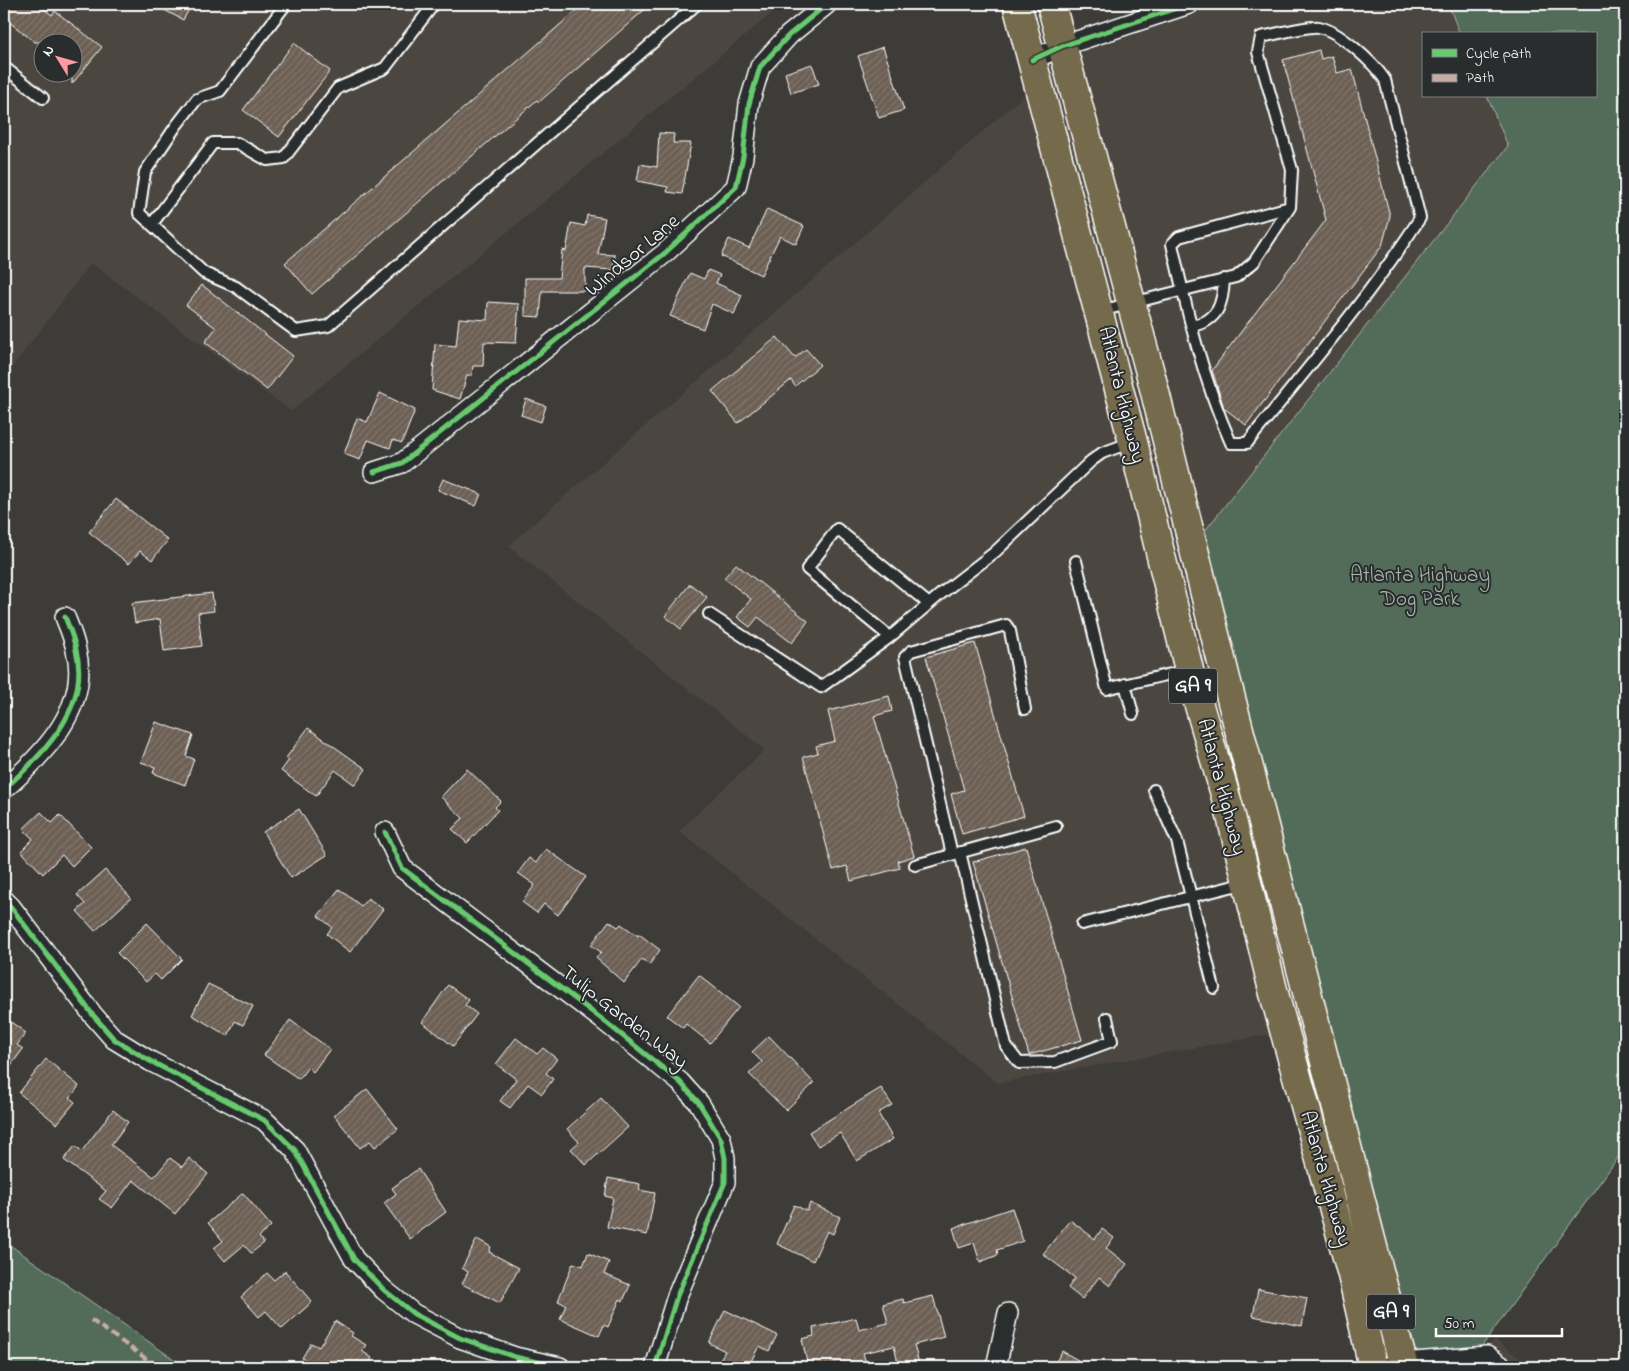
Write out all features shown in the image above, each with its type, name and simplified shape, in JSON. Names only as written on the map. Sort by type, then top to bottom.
[{"type":"main road","name":"Atlanta Highway","points":[[1017,4],[1133,442],[1189,670],[1229,808],[1273,990],[1352,1275],[1373,1367]]},
{"type":"main road","name":"Atlanta Highway","points":[[1051,4],[1131,302],[1399,1366]]},
{"type":"street","name":"Windsor Lane","points":[[374,472],[402,463],[665,253],[736,187],[743,157],[750,104],[760,67],[789,34],[827,4]]},
{"type":"street","points":[[1032,60],[1062,46],[1189,4]]},
{"type":"street","points":[[4,790],[30,767],[51,743],[69,713],[79,680],[77,651],[65,617]]},
{"type":"street","name":"Tulip Garden Way","points":[[385,832],[402,868],[603,1020],[680,1082],[699,1103],[721,1139],[725,1158],[724,1182],[677,1296],[655,1367]]},
{"type":"street","points":[[4,900],[93,1015],[114,1038],[150,1061],[264,1120],[296,1150],[354,1259],[384,1290],[414,1314],[460,1338],[515,1357],[560,1367]]},
{"type":"street","points":[[996,1367],[1008,1313]]},
{"type":"street","points":[[1399,1366],[1487,1356],[1503,1367]]},
{"type":"lane","points":[[286,4],[220,91],[197,99],[145,172],[139,213],[204,273],[236,286],[296,331],[328,326],[697,4]]},
{"type":"lane","points":[[152,224],[213,143],[237,144],[267,160],[284,158],[338,88],[385,68],[434,4]]},
{"type":"lane","points":[[1099,311],[1131,302],[1182,290],[1224,279],[1236,277],[1254,262],[1290,207],[1292,170],[1258,52],[1261,37],[1317,26],[1334,33],[1378,69],[1385,80],[1420,218],[1401,247],[1336,332],[1247,443],[1231,444],[1213,404],[1182,290],[1172,244],[1179,237],[1290,207]]},
{"type":"lane","points":[[4,66],[43,98]]},
{"type":"lane","points":[[1192,326],[1206,323],[1223,302],[1224,279]]},
{"type":"lane","points":[[709,614],[821,687],[890,637],[995,552],[1091,461],[1102,453],[1133,442]]},
{"type":"lane","points":[[890,637],[807,569],[837,529],[929,604]]},
{"type":"lane","points":[[1076,561],[1109,688],[1189,670]]},
{"type":"lane","points":[[1025,709],[1010,631],[1006,625],[911,650],[904,657],[1006,1046],[1019,1063],[1055,1062],[1112,1041],[1107,1018]]},
{"type":"lane","points":[[1125,684],[1133,714]]},
{"type":"lane","points":[[1154,790],[1177,841],[1214,988]]},
{"type":"lane","points":[[915,865],[1056,826]]},
{"type":"lane","points":[[1082,924],[1247,883]]},
{"type":"shaded area","points":[[4,4],[783,4],[291,411],[91,263],[4,378]]},
{"type":"shaded area","points":[[1204,4],[1448,4],[1459,32],[1422,32],[1422,98],[1488,98],[1509,146],[1327,1024],[998,1083],[679,831],[765,750],[508,546],[1068,57],[1183,18]]},
{"type":"shaded area","points":[[1494,1339],[1532,1367],[1474,1367]]},
{"type":"green space","name":"Atlanta Highway Dog Park","points":[[1448,4],[1625,4],[1625,1148],[1467,1367],[1413,1367],[1197,541],[1508,146],[1488,98],[1596,98],[1596,32],[1459,32]]},
{"type":"green space","points":[[4,1241],[185,1367],[4,1367]]},
{"type":"building","points":[[4,4],[37,4],[52,15],[55,11],[102,47],[82,72],[82,32],[32,32],[32,40],[4,18]]},
{"type":"building","points":[[153,4],[192,4],[183,20]]},
{"type":"building","points":[[584,4],[651,4],[539,102],[537,100],[312,294],[285,263]]},
{"type":"building","points":[[294,43],[330,71],[279,137],[243,110]]},
{"type":"building","points":[[883,47],[904,110],[879,118],[858,56]]},
{"type":"building","points":[[1319,50],[1321,59],[1332,56],[1337,73],[1352,69],[1390,216],[1382,246],[1246,425],[1224,408],[1212,370],[1326,220],[1283,60]]},
{"type":"building","points":[[812,64],[819,84],[791,93],[785,73]]},
{"type":"building","points":[[659,133],[674,134],[673,143],[691,143],[682,194],[667,192],[668,187],[637,181],[640,164],[657,167]]},
{"type":"building","points":[[767,209],[804,226],[796,244],[780,236],[761,275],[721,256],[729,239],[749,248]]},
{"type":"building","points":[[587,215],[605,218],[598,254],[615,255],[613,270],[585,268],[585,291],[542,291],[540,317],[525,316],[525,278],[559,278],[562,250],[566,251],[571,223],[585,226]]},
{"type":"building","points":[[708,270],[720,275],[716,283],[742,295],[734,314],[712,304],[703,329],[670,316],[690,273],[704,279]]},
{"type":"building","points":[[202,285],[293,356],[267,390],[205,342],[216,328],[186,305]]},
{"type":"building","points":[[488,302],[519,304],[516,343],[484,342],[483,366],[473,366],[472,375],[467,375],[460,399],[432,390],[435,344],[456,346],[459,318],[487,320]]},
{"type":"building","points":[[777,337],[795,358],[806,349],[820,365],[795,386],[791,380],[738,423],[712,391]]},
{"type":"building","points":[[380,393],[415,410],[402,443],[393,440],[390,448],[368,440],[360,460],[344,454],[357,418],[367,422]]},
{"type":"building","points":[[526,399],[546,406],[541,422],[521,415]]},
{"type":"building","points":[[443,479],[481,494],[476,506],[438,490]]},
{"type":"building","points":[[116,499],[168,540],[152,560],[140,551],[129,564],[89,532]]},
{"type":"building","points":[[736,564],[808,621],[792,643],[758,617],[750,627],[737,617],[751,599],[724,578]]},
{"type":"building","points":[[690,584],[707,597],[681,629],[665,616]]},
{"type":"building","points":[[212,593],[214,611],[198,613],[202,646],[164,651],[160,619],[135,623],[132,603]]},
{"type":"building","points":[[975,643],[1024,816],[962,834],[951,794],[964,790],[926,657]]},
{"type":"building","points":[[889,696],[892,711],[874,716],[914,856],[898,861],[900,868],[851,881],[847,866],[833,870],[803,757],[818,753],[816,746],[835,741],[828,711]]},
{"type":"building","points":[[156,722],[193,735],[186,756],[194,759],[185,785],[153,773],[155,767],[141,762]]},
{"type":"building","points":[[308,728],[366,769],[355,785],[335,770],[316,796],[281,771],[289,760],[286,758]]},
{"type":"building","points":[[467,769],[501,801],[495,807],[498,810],[467,843],[452,829],[463,818],[441,797]]},
{"type":"building","points":[[299,809],[327,855],[291,878],[263,832]]},
{"type":"building","points":[[41,812],[52,823],[60,815],[91,847],[72,866],[62,855],[43,874],[21,851],[33,839],[23,829]]},
{"type":"building","points":[[1026,847],[1082,1040],[1029,1055],[973,862]]},
{"type":"building","points":[[546,849],[586,877],[558,915],[544,904],[537,913],[522,902],[535,885],[518,873],[529,858],[536,863]]},
{"type":"building","points":[[105,870],[131,898],[95,931],[77,911],[85,904],[77,895]]},
{"type":"building","points":[[339,889],[361,906],[368,898],[383,909],[350,952],[327,934],[332,927],[318,916]]},
{"type":"building","points":[[609,921],[618,927],[621,924],[638,936],[639,934],[660,950],[649,965],[642,959],[624,983],[596,958],[601,952],[591,945]]},
{"type":"building","points":[[147,923],[182,959],[161,980],[155,974],[146,982],[117,953]]},
{"type":"building","points":[[699,975],[739,1007],[710,1043],[686,1024],[683,1028],[667,1016]]},
{"type":"building","points":[[208,984],[253,1006],[243,1025],[235,1021],[228,1036],[192,1015]]},
{"type":"building","points":[[448,985],[469,1000],[465,1005],[477,1014],[453,1046],[422,1022]]},
{"type":"building","points":[[4,1017],[26,1033],[17,1045],[23,1049],[4,1075]]},
{"type":"building","points":[[290,1020],[330,1049],[313,1072],[308,1067],[299,1079],[264,1055]]},
{"type":"building","points":[[769,1036],[814,1083],[786,1110],[749,1074],[762,1062],[752,1052]]},
{"type":"building","points":[[516,1038],[537,1054],[543,1048],[557,1059],[546,1073],[553,1079],[542,1094],[528,1084],[510,1108],[500,1101],[516,1079],[496,1064]]},
{"type":"building","points":[[46,1059],[79,1086],[70,1098],[75,1102],[57,1124],[19,1093]]},
{"type":"building","points":[[881,1088],[892,1105],[878,1113],[893,1139],[857,1161],[840,1133],[818,1146],[809,1132]]},
{"type":"building","points":[[367,1089],[398,1129],[375,1147],[370,1141],[360,1148],[334,1115]]},
{"type":"building","points":[[601,1098],[628,1127],[586,1165],[571,1149],[579,1142],[567,1129]]},
{"type":"building","points":[[113,1110],[128,1122],[111,1145],[154,1177],[170,1158],[182,1167],[189,1158],[208,1174],[175,1214],[133,1180],[112,1208],[99,1199],[106,1191],[64,1160],[75,1146],[82,1151]]},
{"type":"building","points":[[418,1169],[446,1212],[410,1239],[384,1203],[396,1194],[392,1188]]},
{"type":"building","points":[[608,1178],[640,1184],[639,1190],[655,1193],[647,1235],[607,1227],[613,1198],[605,1196]]},
{"type":"building","points":[[243,1193],[271,1226],[259,1237],[264,1243],[251,1253],[244,1245],[225,1261],[214,1248],[223,1241],[208,1223]]},
{"type":"building","points":[[810,1203],[840,1217],[833,1234],[827,1231],[813,1261],[777,1244],[794,1205],[807,1211]]},
{"type":"building","points":[[1012,1208],[1023,1241],[997,1250],[998,1255],[980,1262],[974,1243],[959,1248],[953,1228]]},
{"type":"building","points":[[1070,1220],[1095,1239],[1102,1229],[1114,1238],[1106,1248],[1127,1264],[1110,1286],[1099,1277],[1082,1299],[1068,1288],[1075,1278],[1043,1254]]},
{"type":"building","points":[[477,1239],[491,1247],[489,1252],[519,1268],[500,1303],[462,1284],[468,1272],[462,1268]]},
{"type":"building","points":[[588,1253],[609,1262],[604,1274],[630,1285],[623,1301],[620,1299],[608,1327],[604,1325],[599,1336],[560,1319],[566,1305],[558,1301],[573,1263],[583,1266]]},
{"type":"building","points":[[285,1271],[312,1302],[282,1329],[266,1311],[259,1317],[241,1297],[267,1273],[274,1280]]},
{"type":"building","points":[[1258,1289],[1307,1298],[1302,1326],[1253,1316]]},
{"type":"building","points":[[933,1296],[944,1337],[914,1345],[920,1367],[899,1367],[894,1346],[863,1353],[867,1367],[808,1367],[802,1339],[814,1336],[813,1328],[856,1318],[859,1330],[888,1323],[883,1304],[903,1299],[904,1303]]},
{"type":"building","points":[[725,1310],[777,1335],[769,1351],[759,1346],[748,1367],[732,1367],[719,1361],[725,1351],[709,1343]]},
{"type":"building","points":[[335,1321],[353,1333],[351,1336],[366,1345],[362,1351],[372,1358],[366,1367],[318,1367],[302,1358],[311,1343],[319,1347]]},
{"type":"building","points":[[1062,1351],[1090,1367],[1053,1367]]},
{"type":"marked path","points":[[91,1320],[158,1367]]},
{"type":"cycle path","points":[[374,472],[402,463],[665,253],[736,187],[743,157],[749,104],[760,67],[789,35],[827,4]]},
{"type":"cycle path","points":[[1032,60],[1062,46],[1189,4]]},
{"type":"cycle path","points":[[4,789],[48,745],[70,710],[77,691],[79,671],[75,646],[65,617]]},
{"type":"cycle path","points":[[385,832],[402,868],[603,1020],[680,1082],[699,1103],[721,1139],[725,1158],[725,1182],[677,1296],[655,1367]]},
{"type":"cycle path","points":[[4,900],[93,1015],[114,1039],[150,1061],[264,1120],[295,1150],[354,1259],[384,1290],[414,1314],[460,1338],[515,1357],[560,1367]]}]
